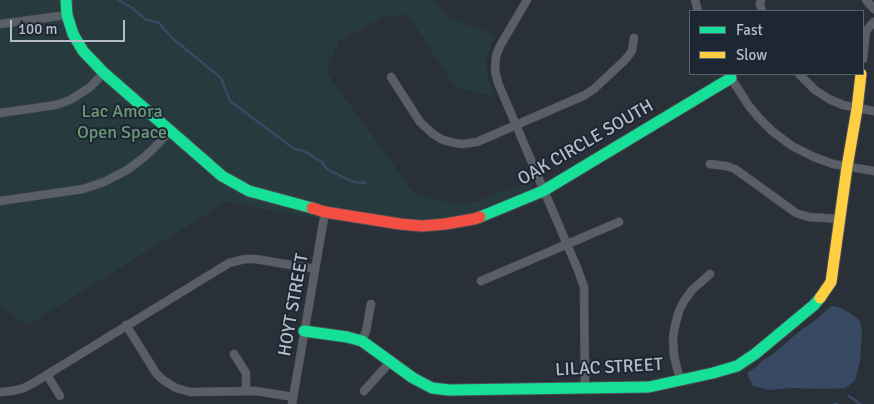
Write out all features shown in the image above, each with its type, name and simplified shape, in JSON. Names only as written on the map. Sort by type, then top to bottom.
[{"type":"street","name":"OAK CIRCLE SOUTH","points":[[66,0],[67,15],[73,34],[83,51],[104,73],[222,176],[249,191],[325,212],[400,224],[422,226],[474,219],[543,191],[730,76]]},
{"type":"street","points":[[866,0],[874,9]]},
{"type":"street","points":[[525,1],[500,46],[495,65],[498,83],[584,288],[585,388]]},
{"type":"street","points":[[0,24],[67,15]]},
{"type":"street","points":[[864,50],[866,31],[874,22]]},
{"type":"street","points":[[390,76],[420,122],[432,134],[447,141],[462,144],[477,142],[576,100],[594,89],[625,60],[632,51],[634,38]]},
{"type":"street","points":[[0,113],[56,105],[70,100],[89,88],[104,73]]},
{"type":"street","points":[[800,75],[822,95],[843,105],[874,111]]},
{"type":"street","name":"LILAC STREET","points":[[304,331],[362,341],[413,378],[432,388],[449,390],[649,387],[737,366],[755,354],[814,305],[831,282],[861,75]]},
{"type":"street","points":[[730,76],[758,118],[792,146],[833,164],[874,171]]},
{"type":"street","points":[[0,202],[83,189],[104,182],[127,170],[142,159],[170,131]]},
{"type":"street","points":[[710,164],[734,169],[796,212],[809,217],[840,220]]},
{"type":"street","name":"HOYT STREET","points":[[293,401],[325,212]]},
{"type":"street","points":[[481,281],[618,222]]},
{"type":"street","points":[[0,392],[10,392],[24,388],[229,263],[237,260],[255,259],[315,269]]},
{"type":"street","points":[[680,380],[674,356],[674,326],[684,301],[692,290],[710,274]]},
{"type":"street","points":[[362,341],[366,331],[371,304]]},
{"type":"street","points":[[126,325],[156,373],[172,386],[190,392],[265,392],[293,401]]},
{"type":"street","points":[[234,354],[246,374],[246,391]]},
{"type":"street","points":[[364,391],[390,362]]},
{"type":"street","points":[[46,375],[60,396]]},
{"type":"green space","name":"Lac Amora Open Space","points":[[0,0],[434,0],[450,18],[495,35],[486,59],[487,74],[496,97],[456,88],[408,15],[386,16],[339,41],[326,72],[414,193],[461,205],[532,182],[533,187],[474,212],[446,218],[421,219],[389,216],[343,207],[341,221],[300,216],[226,202],[28,325],[0,308]]},
{"type":"water","points":[[831,306],[850,313],[860,321],[862,333],[860,361],[855,381],[845,388],[825,389],[791,388],[768,390],[753,386],[747,373],[772,355]]},
{"type":"waterway","points":[[118,0],[131,7],[145,19],[159,23],[172,38],[221,78],[230,101],[293,148],[308,153],[323,163],[331,172],[354,182],[365,183]]},
{"type":"waterway","points":[[849,396],[860,404]]},
{"type":"traffic: fast","points":[[66,0],[67,15],[73,34],[83,51],[104,73],[222,176],[249,191],[312,208]]},
{"type":"traffic: fast","points":[[480,217],[543,191],[731,78]]},
{"type":"traffic: fast","points":[[304,331],[362,341],[413,378],[432,388],[449,390],[649,387],[737,366],[755,354],[820,298]]},
{"type":"traffic: slow","points":[[820,298],[831,282],[861,75]]},
{"type":"traffic: jam","points":[[312,208],[325,212],[422,226],[445,224],[480,217]]}]
